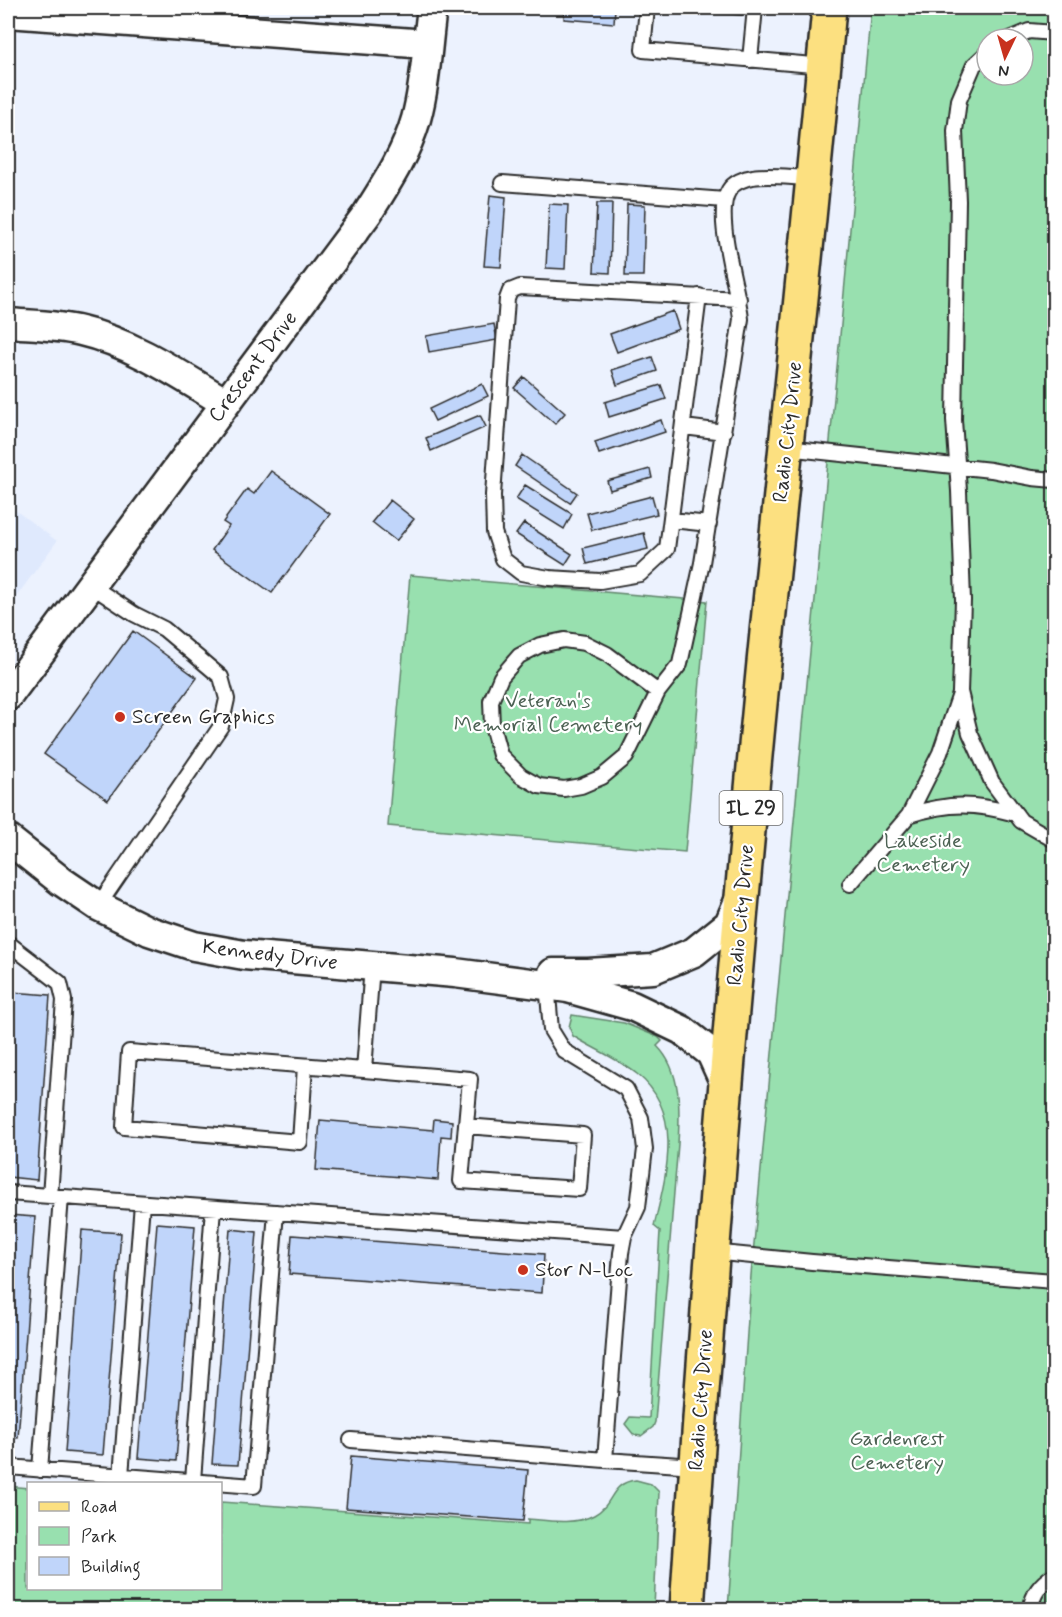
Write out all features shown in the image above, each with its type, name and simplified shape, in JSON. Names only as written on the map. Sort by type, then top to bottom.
[{"type":"main road","name":"Radio City Drive","points":[[687,1610],[712,1252],[743,891],[829,8]]},
{"type":"street","name":"Crescent Drive","points":[[8,696],[367,214],[397,166],[416,118],[422,92],[432,8]]},
{"type":"street","points":[[8,13],[427,44]]},
{"type":"street","points":[[8,323],[82,331],[104,338],[127,347],[174,372],[226,403]]},
{"type":"street","name":"Kennedy Drive","points":[[8,839],[61,881],[98,906],[148,931],[194,946],[244,955],[455,973],[547,979],[653,969],[694,952],[729,924],[743,891]]},
{"type":"street","name":"Kennedy Drive","points":[[547,979],[568,988],[632,1006],[682,1030],[711,1053],[726,1086]]},
{"type":"lane","points":[[647,8],[643,50],[824,66]]},
{"type":"lane","points":[[750,60],[755,8]]},
{"type":"lane","points":[[1035,31],[1054,33]]},
{"type":"lane","points":[[975,64],[958,100],[955,130],[958,201],[954,420],[963,600],[960,692],[970,733],[992,782],[1021,821],[1054,840]]},
{"type":"lane","points":[[658,692],[607,654],[585,643],[564,640],[540,645],[519,656],[501,677],[491,701],[492,726],[500,755],[521,776],[539,786],[564,789],[581,786],[602,777],[626,757],[658,692],[680,664],[709,524],[741,319],[723,224],[723,207],[729,190],[739,181],[754,176],[814,178]]},
{"type":"lane","points":[[502,183],[725,200]]},
{"type":"lane","points":[[699,297],[667,549],[640,574],[600,581],[549,578],[521,573],[503,559],[494,532],[493,495],[507,299],[510,291],[520,287],[739,299]]},
{"type":"lane","points":[[684,427],[724,432]]},
{"type":"lane","points":[[786,448],[991,470],[1054,480]]},
{"type":"lane","points":[[672,520],[709,524]]},
{"type":"lane","points":[[90,585],[134,614],[164,629],[221,677],[227,699],[221,726],[98,906]]},
{"type":"lane","points":[[850,884],[909,815],[940,753],[960,692]]},
{"type":"lane","points":[[909,815],[954,806],[982,805],[1016,814]]},
{"type":"lane","points":[[8,943],[60,982],[64,1000],[40,1470]]},
{"type":"lane","points":[[364,1070],[372,966]]},
{"type":"lane","points":[[547,979],[551,1030],[564,1051],[626,1089],[641,1118],[645,1149],[638,1208],[624,1237],[621,1253],[604,1460]]},
{"type":"lane","points":[[305,1066],[300,1142],[124,1128],[129,1052],[470,1079],[461,1181],[579,1189],[583,1135],[466,1126]]},
{"type":"lane","points":[[8,1193],[624,1237]]},
{"type":"lane","points":[[121,1476],[142,1203]]},
{"type":"lane","points":[[193,1481],[213,1208]]},
{"type":"lane","points":[[222,1483],[254,1486],[276,1212]]},
{"type":"lane","points":[[712,1252],[1054,1281]]},
{"type":"lane","points":[[351,1440],[696,1466]]},
{"type":"lane","points":[[8,1467],[205,1482]]},
{"type":"lane","points":[[1030,1610],[1032,1600],[1041,1583],[1054,1575]]},
{"type":"shaded area","points":[[8,505],[57,541],[8,608]]},
{"type":"green space","points":[[871,8],[1054,8],[1054,1609],[728,1610],[751,1275]]},
{"type":"green space","name":"Veteran's Memorial Cemetery","points":[[410,575],[707,601],[685,852],[388,826]]},
{"type":"green space","points":[[572,1015],[624,1023],[658,1037],[662,1041],[657,1046],[671,1067],[678,1092],[678,1144],[655,1422],[653,1427],[641,1436],[634,1435],[625,1424],[630,1417],[649,1418],[660,1231],[654,1226],[667,1166],[667,1126],[662,1107],[652,1089],[637,1074],[573,1036],[569,1027]]},
{"type":"green space","points":[[636,1480],[651,1484],[659,1492],[654,1609],[8,1609],[8,1486],[27,1488],[27,1590],[222,1590],[222,1502],[528,1524],[528,1519],[562,1522],[587,1518],[601,1510],[616,1489],[627,1482]]},
{"type":"building","points":[[565,8],[615,8],[614,23],[564,19]]},
{"type":"building","points":[[677,8],[743,8],[742,15],[677,10]]},
{"type":"building","points":[[490,195],[506,197],[501,267],[484,266]]},
{"type":"building","points":[[597,203],[612,203],[610,273],[594,272]]},
{"type":"building","points":[[549,204],[568,205],[565,269],[546,268]]},
{"type":"building","points":[[627,204],[645,205],[643,276],[625,276]]},
{"type":"building","points":[[673,311],[679,329],[617,352],[610,334]]},
{"type":"building","points":[[494,324],[497,340],[429,352],[426,336]]},
{"type":"building","points":[[652,357],[657,371],[617,385],[612,370]]},
{"type":"building","points":[[524,377],[565,413],[555,424],[514,388]]},
{"type":"building","points":[[482,384],[488,396],[435,421],[429,409]]},
{"type":"building","points":[[661,385],[666,399],[609,417],[605,402]]},
{"type":"building","points":[[480,415],[486,427],[431,451],[426,438]]},
{"type":"building","points":[[661,420],[665,432],[599,454],[595,442]]},
{"type":"building","points":[[522,455],[577,493],[570,503],[515,466]]},
{"type":"building","points":[[650,469],[652,478],[610,490],[607,481]]},
{"type":"building","points":[[271,471],[330,514],[272,593],[212,550],[229,526],[223,522],[247,489],[254,494]]},
{"type":"building","points":[[525,485],[572,514],[564,529],[516,499]]},
{"type":"building","points":[[652,496],[657,514],[592,530],[587,513]]},
{"type":"building","points":[[390,500],[414,519],[396,541],[372,522]]},
{"type":"building","points":[[524,523],[572,554],[565,565],[516,534]]},
{"type":"building","points":[[644,533],[648,549],[587,564],[583,548]]},
{"type":"building","points":[[133,631],[197,678],[108,800],[44,754]]},
{"type":"building","points":[[11,992],[50,995],[37,1180],[8,1177],[8,1037]]},
{"type":"building","points":[[434,1119],[452,1121],[451,1137],[441,1136],[438,1180],[316,1170],[320,1120],[433,1130]]},
{"type":"building","points":[[8,1215],[35,1217],[18,1438],[8,1437]]},
{"type":"building","points":[[157,1223],[195,1226],[176,1461],[138,1458]]},
{"type":"building","points":[[230,1229],[257,1232],[238,1465],[212,1464]]},
{"type":"building","points":[[82,1230],[121,1233],[103,1455],[65,1452]]},
{"type":"building","points":[[292,1235],[544,1254],[542,1293],[289,1274]]},
{"type":"building","points":[[351,1456],[528,1470],[523,1521],[346,1508]]},
{"type":"place","name":"Screen Graphics","points":[[120,717]]},
{"type":"place","name":"Stor N-Loc","points":[[523,1270]]},
{"type":"park label","name":"Lakeside Cemetery","points":[[923,853]]},
{"type":"park label","name":"Gardenrest Cemetery","points":[[897,1451]]}]
